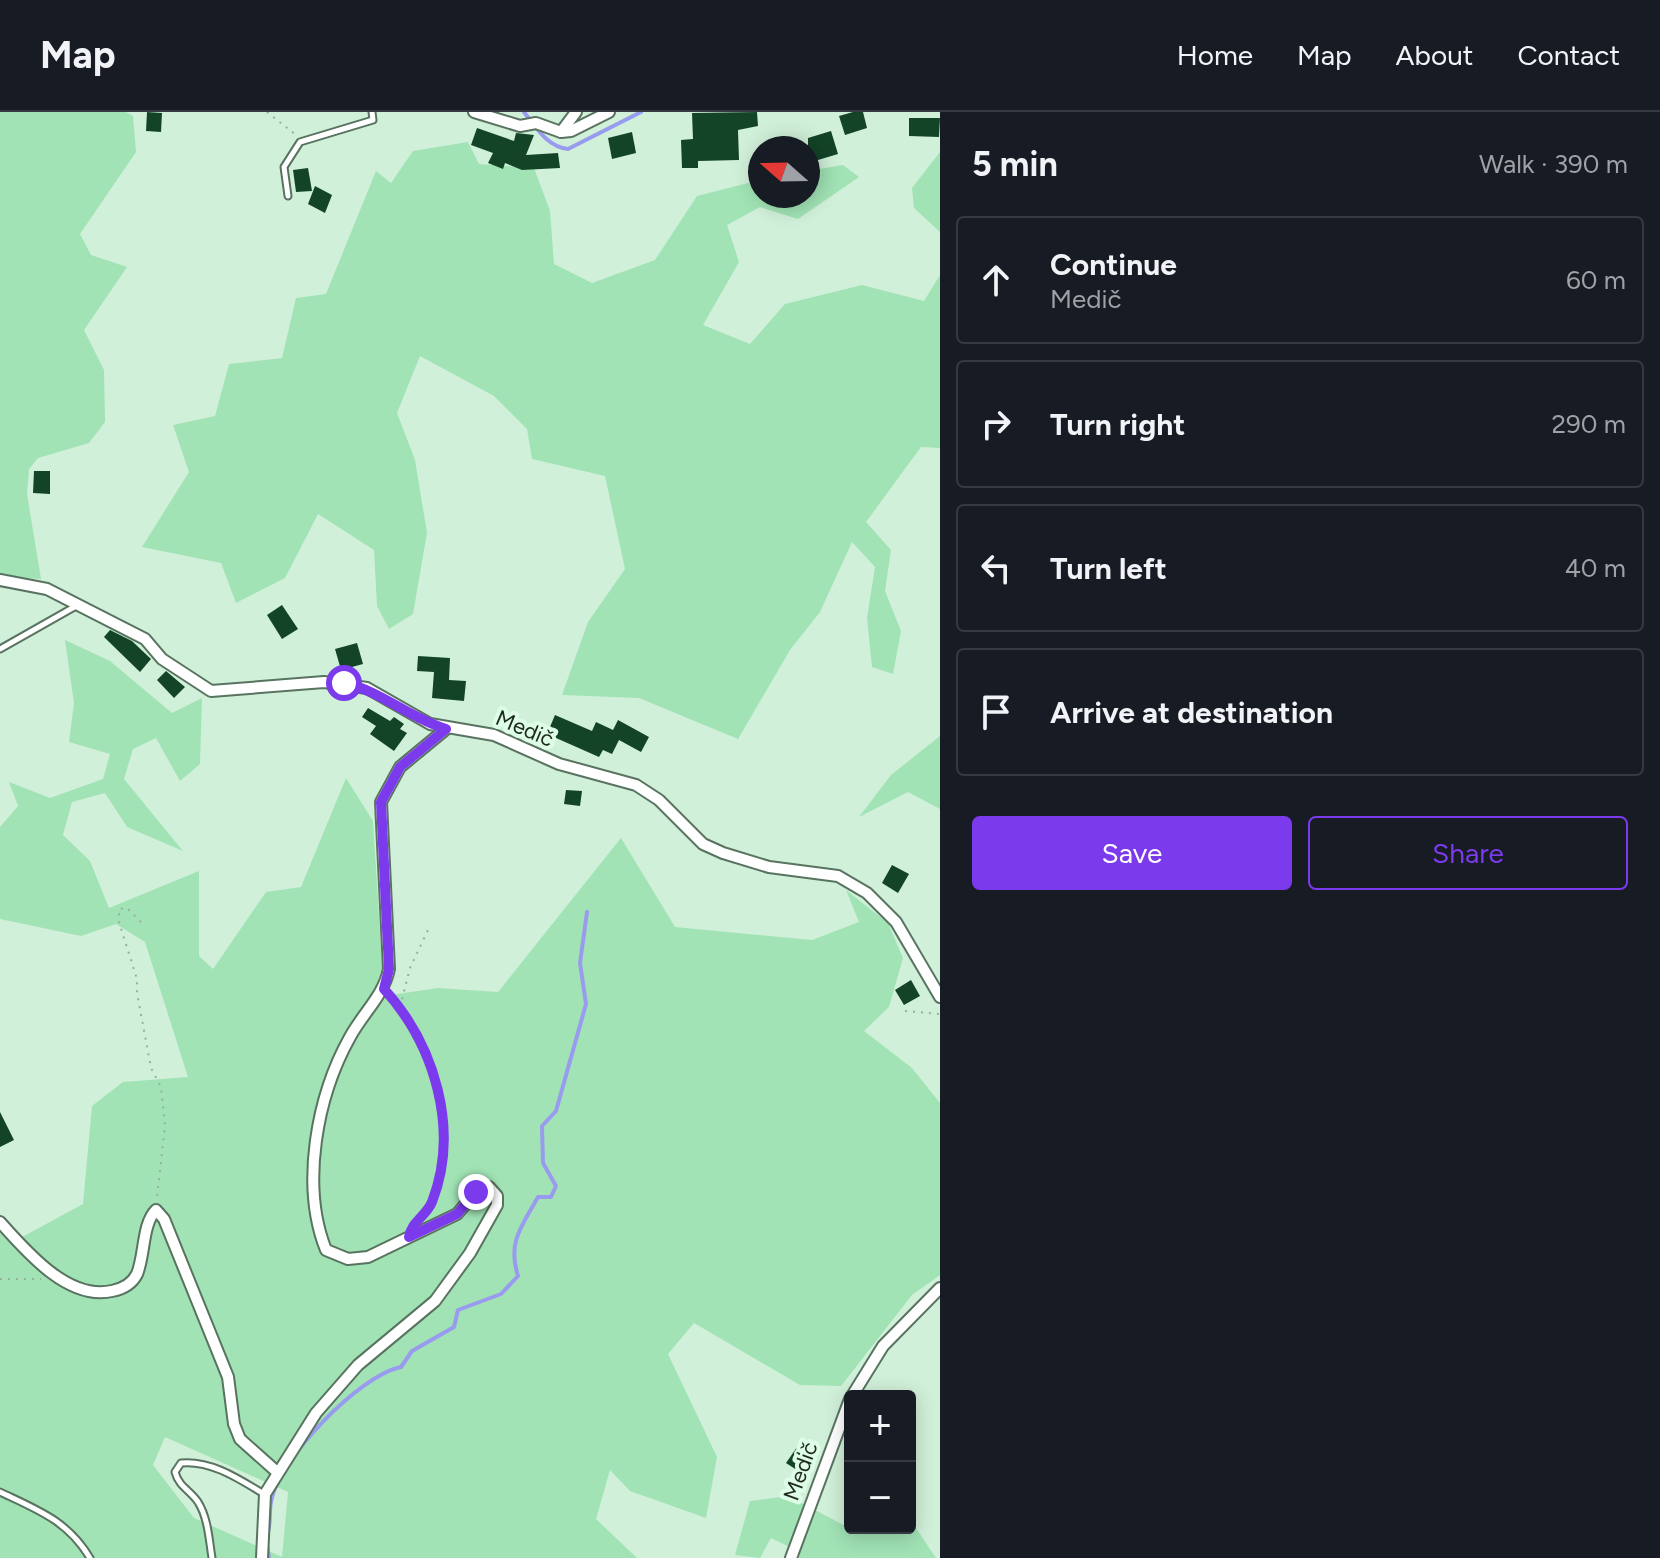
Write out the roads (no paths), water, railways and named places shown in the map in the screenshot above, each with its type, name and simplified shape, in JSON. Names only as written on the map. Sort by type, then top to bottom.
[{"type":"street","points":[[474,112],[520,126],[542,125],[561,132],[571,131],[609,112]]},
{"type":"street","points":[[532,112],[542,125]]},
{"type":"street","points":[[561,132],[576,112]]},
{"type":"street","name":"Medič","points":[[0,580],[47,589],[145,639],[162,659],[211,691],[285,683],[344,683],[367,688],[413,716],[446,729],[494,735],[559,764],[636,785],[659,800],[703,844],[769,867],[838,876],[867,893],[896,922],[940,997]]},
{"type":"street","points":[[262,1558],[265,1494],[316,1413],[358,1365],[435,1301],[470,1253],[497,1205],[497,1196],[489,1187],[476,1192],[457,1214],[368,1257],[348,1259],[326,1250],[318,1228],[314,1170],[326,1086],[351,1035],[384,989],[389,969],[381,802],[400,767],[446,729]]},
{"type":"street","points":[[0,1222],[24,1249],[62,1279],[84,1291],[121,1289],[135,1278],[145,1249],[149,1217],[156,1210],[164,1219],[228,1377],[234,1424],[240,1439],[277,1472]]},
{"type":"street","name":"Medič","points":[[856,1390],[883,1346],[940,1288]]},
{"type":"street","name":"Medič","points":[[791,1558],[844,1417]]},
{"type":"lane","points":[[288,196],[284,167],[290,153],[303,141],[373,120],[372,112]]},
{"type":"lane","points":[[0,649],[77,606]]},
{"type":"lane","points":[[212,1558],[208,1528],[197,1501],[178,1483],[175,1472],[181,1463],[191,1462],[229,1473],[265,1494]]},
{"type":"lane","points":[[0,1492],[53,1517],[77,1535],[90,1558]]},
{"type":"waterway","points":[[524,112],[548,140],[568,149],[641,112]]},
{"type":"waterway","points":[[268,1532],[271,1502],[277,1484],[304,1442],[323,1421],[364,1385],[401,1367],[412,1351],[454,1327],[458,1310],[501,1294],[518,1276],[514,1253],[518,1235],[538,1197],[551,1197],[556,1186],[543,1163],[542,1126],[556,1111],[586,1004],[580,963],[587,912]]},
{"type":"waterway","points":[[267,1545],[269,1558]]}]
